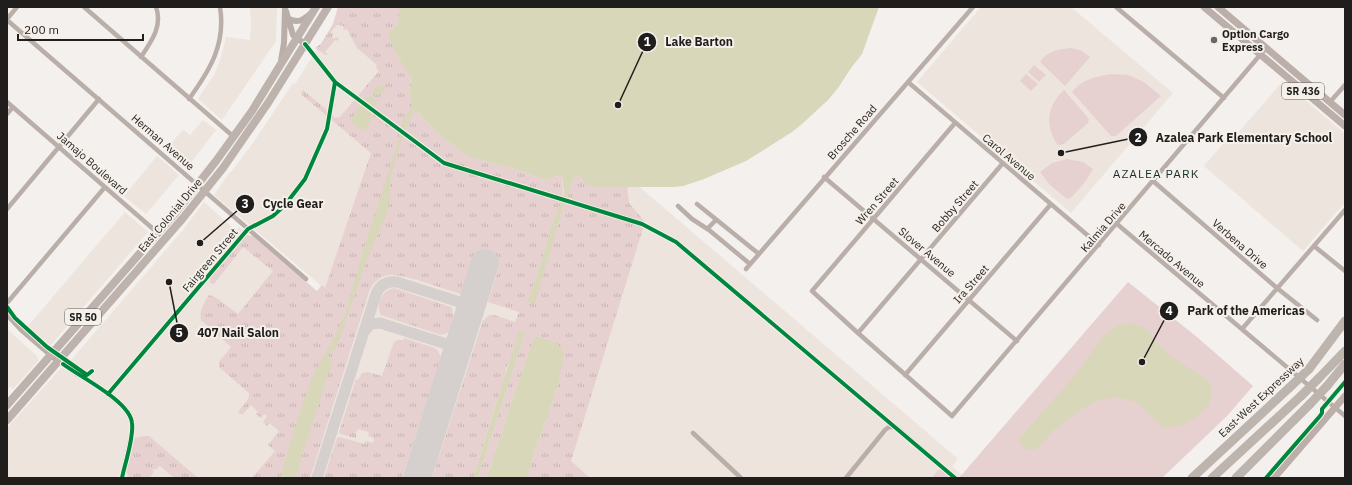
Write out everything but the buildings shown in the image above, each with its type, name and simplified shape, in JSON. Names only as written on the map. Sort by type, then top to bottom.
[{"type":"highway","name":"East Colonial Drive","points":[[7,420],[204,192],[254,125],[328,7]]},
{"type":"highway","name":"East Colonial Drive","points":[[7,404],[198,185],[234,137],[315,9]]},
{"type":"highway","points":[[1309,369],[1345,321]]},
{"type":"highway","name":"East-West Expressway","points":[[1192,478],[1309,369],[1345,332]]},
{"type":"highway","points":[[1212,478],[1301,396],[1345,351]]},
{"type":"highway","points":[[1236,478],[1310,404],[1345,364]]},
{"type":"main road","name":"SR 436","points":[[1204,7],[1345,126]]},
{"type":"main road","name":"SR 436","points":[[1218,7],[1345,115]]},
{"type":"main road","points":[[1274,478],[1345,396]]},
{"type":"street","points":[[7,20],[17,7]]},
{"type":"street","points":[[84,7],[234,137]]},
{"type":"street","points":[[141,57],[154,38],[158,12],[156,7]]},
{"type":"street","points":[[189,99],[205,77],[215,58],[221,35],[220,7]]},
{"type":"street","name":"Brosche Road","points":[[746,269],[892,98],[908,82],[973,7]]},
{"type":"street","points":[[1116,7],[1224,98]]},
{"type":"street","points":[[285,8],[295,41]]},
{"type":"street","points":[[280,66],[284,48],[285,8]]},
{"type":"street","points":[[289,19],[294,21],[302,21],[315,9]]},
{"type":"street","name":"Herman Avenue","points":[[7,20],[306,279]]},
{"type":"street","points":[[284,36],[304,47]]},
{"type":"street","name":"Kalmia Drive","points":[[905,375],[952,416],[1266,48]]},
{"type":"street","name":"Carol Avenue","points":[[908,82],[1099,244]]},
{"type":"street","points":[[1330,102],[1345,85]]},
{"type":"street","points":[[7,209],[99,99]]},
{"type":"street","name":"Jamajo Boulevard","points":[[7,102],[165,238]]},
{"type":"street","points":[[7,114],[13,107]]},
{"type":"street","name":"Wren Street","points":[[858,334],[812,291],[955,123]]},
{"type":"street","name":"Bobby Street","points":[[858,334],[1003,163]]},
{"type":"street","name":"Slover Avenue","points":[[824,177],[1017,341]]},
{"type":"street","name":"Verbena Drive","points":[[1153,181],[1277,288],[1317,320]]},
{"type":"street","points":[[7,303],[106,187]]},
{"type":"street","points":[[697,204],[759,254]]},
{"type":"street","name":"Ira Street","points":[[905,375],[1051,204]]},
{"type":"street","points":[[678,206],[692,219],[707,229],[750,264]]},
{"type":"street","points":[[1242,329],[1345,210]]},
{"type":"street","points":[[707,229],[716,220]]},
{"type":"street","name":"Mercado Avenue","points":[[1117,224],[1345,416]]},
{"type":"street","name":"Fairgreen Street","points":[[108,394],[248,229]]},
{"type":"street","points":[[1314,246],[1345,272]]},
{"type":"street","points":[[102,296],[110,302]]},
{"type":"street","points":[[7,314],[49,356]]},
{"type":"street","points":[[7,320],[49,356],[76,374],[95,384],[125,408],[130,415],[132,432],[122,478]]},
{"type":"street","points":[[858,334],[905,375]]},
{"type":"street","points":[[846,478],[889,427],[896,427],[955,478]]},
{"type":"street","points":[[692,433],[741,478]]},
{"type":"shaded area","points":[[277,7],[276,41],[222,120],[198,99],[215,73],[221,58],[226,37],[250,40],[250,8]]},
{"type":"shaded area","points":[[344,7],[680,7],[574,131],[958,459],[952,466],[965,478],[7,478],[7,428],[62,367],[98,388],[101,392],[105,387],[101,388],[66,366],[183,230],[204,202],[233,228],[234,232],[239,227],[319,296],[325,289],[214,195],[253,143],[293,83],[295,84]]},
{"type":"shaded area","points":[[397,7],[879,7],[862,54],[828,100],[792,132],[746,161],[704,179],[683,186],[674,187],[596,187],[588,185],[579,175],[575,177],[569,187],[570,190],[564,205],[561,208],[562,211],[535,302],[533,303],[528,300],[542,260],[550,229],[563,198],[564,192],[562,176],[542,179],[532,174],[467,156],[436,132],[419,113],[413,112],[405,129],[391,174],[390,198],[386,216],[367,259],[338,343],[335,349],[328,355],[333,359],[295,478],[280,478],[312,377],[338,330],[345,314],[364,248],[400,136],[402,122],[411,110],[409,94],[412,79],[401,62],[389,36],[389,31],[398,25],[399,11]]},
{"type":"shaded area","points":[[981,7],[1071,7],[1173,93],[1071,213],[917,82]]},
{"type":"shaded area","points":[[1283,81],[1345,134],[1345,202],[1303,251],[1204,166],[1230,136],[1233,139]]},
{"type":"shaded area","points":[[382,85],[385,86],[385,90],[378,95],[373,94],[372,92],[375,88]]},
{"type":"shaded area","points":[[370,96],[377,100],[377,102],[367,129],[361,129],[352,123],[351,119],[366,97]]},
{"type":"shaded area","points":[[203,120],[216,130],[186,169],[165,150],[182,131],[184,130],[190,135]]},
{"type":"shaded area","points":[[157,156],[179,175],[146,214],[124,196]]},
{"type":"shaded area","points":[[125,212],[148,232],[50,346],[28,326]]},
{"type":"shaded area","points":[[1131,323],[1144,327],[1169,355],[1209,381],[1212,391],[1209,405],[1196,418],[1182,425],[1169,428],[1162,427],[1138,403],[1118,397],[1100,400],[1082,409],[1052,432],[1040,447],[1035,450],[1027,450],[1020,444],[1019,439],[1074,376],[1104,336],[1117,326]]},
{"type":"shaded area","points":[[7,329],[38,357],[37,358],[39,360],[13,389],[10,386],[7,390]]},
{"type":"shaded area","points":[[520,330],[524,331],[525,333],[478,478],[473,478],[502,385]]},
{"type":"shaded area","points":[[535,337],[557,344],[563,350],[564,354],[557,389],[534,453],[527,478],[487,478],[514,394]]},
{"type":"green space","points":[[338,7],[397,7],[399,11],[398,25],[389,31],[394,49],[412,79],[409,94],[415,109],[436,132],[467,156],[532,174],[542,179],[562,176],[563,198],[550,229],[542,260],[528,300],[558,226],[561,208],[564,205],[570,190],[568,187],[575,176],[579,175],[590,184],[601,187],[627,186],[629,203],[645,222],[571,461],[590,478],[527,478],[534,453],[557,389],[535,338],[514,394],[487,478],[478,478],[525,333],[506,368],[504,381],[473,478],[432,478],[483,320],[489,315],[494,315],[515,322],[519,312],[488,302],[499,267],[472,259],[461,294],[414,279],[395,275],[385,276],[376,281],[369,292],[310,478],[252,478],[275,451],[268,445],[279,431],[270,423],[267,426],[263,422],[267,416],[264,414],[261,418],[256,414],[258,412],[251,405],[242,415],[238,412],[247,401],[249,393],[219,367],[219,362],[231,347],[201,320],[201,310],[209,295],[215,297],[238,314],[273,271],[243,247],[214,284],[210,283],[210,277],[245,236],[248,235],[253,236],[317,291],[322,285],[325,288],[371,153],[301,93],[303,90],[328,111],[334,105],[329,112],[335,118],[339,118],[379,71],[376,68],[377,65],[357,48],[347,29],[343,30],[344,27],[342,25],[340,26],[338,24],[331,32],[334,39],[336,37],[339,39],[337,41],[335,40],[325,52],[327,54],[326,55],[315,48],[321,44],[333,24]]},
{"type":"green space","points":[[1072,48],[1082,51],[1090,57],[1065,86],[1040,62],[1046,55],[1054,51]]},
{"type":"green space","points":[[1034,65],[1046,75],[1039,82],[1028,72]]},
{"type":"green space","points":[[1026,74],[1038,84],[1031,91],[1020,81]]},
{"type":"green space","points":[[1110,74],[1128,75],[1144,82],[1161,96],[1116,136],[1111,136],[1072,92],[1084,82]]},
{"type":"green space","points":[[1064,90],[1089,119],[1088,123],[1064,144],[1058,145],[1051,131],[1049,116],[1058,96]]},
{"type":"green space","points":[[1067,159],[1083,162],[1093,169],[1085,182],[1071,198],[1067,199],[1050,185],[1040,172],[1052,163]]},
{"type":"green space","points":[[1128,282],[1197,337],[1253,386],[1227,416],[1162,478],[959,478]]},
{"type":"green space","points":[[394,288],[451,307],[453,320],[450,330],[442,335],[381,315],[379,311],[379,303],[381,298],[386,292]]},
{"type":"green space","points":[[404,338],[435,348],[441,357],[402,478],[324,478],[337,438],[340,437],[364,444],[366,441],[373,443],[374,438],[368,436],[369,432],[358,429],[356,438],[354,438],[339,432],[356,379],[358,380],[362,373],[368,372],[382,376],[394,342],[403,340]]},
{"type":"green space","points":[[149,436],[198,478],[174,478],[160,466],[155,470],[152,470],[154,472],[150,477],[152,478],[129,478],[126,471],[132,442],[135,438]]},
{"type":"green space","points":[[938,470],[943,470],[950,478],[932,478]]},
{"type":"taxiway","points":[[317,478],[376,294],[380,288],[387,283],[397,282],[472,306]]},
{"type":"taxiway","points":[[364,331],[371,324],[380,323],[459,348]]},
{"type":"runway","points":[[417,478],[485,263]]},
{"type":"cycle path","points":[[305,44],[335,82],[444,163],[642,224],[676,242],[955,478]]},
{"type":"cycle path","points":[[108,394],[248,229],[273,216],[285,205],[305,179],[327,129],[335,82]]},
{"type":"cycle path","points":[[7,307],[15,318],[47,347],[87,375],[92,371]]},
{"type":"cycle path","points":[[63,364],[114,398],[123,406],[129,415],[132,423],[132,436],[122,478]]},
{"type":"cycle path","points":[[1266,478],[1320,416],[1322,409],[1345,382]]},
{"type":"place","name":"Option Cargo Express","points":[[1214,40]]},
{"type":"place","name":"Lake Barton","points":[[618,105]]},
{"type":"place","name":"Azalea Park Elementary School","points":[[1061,153]]},
{"type":"place","name":"Cycle Gear","points":[[200,243]]},
{"type":"place","name":"407 Nail Salon","points":[[169,282]]},
{"type":"place","name":"Park of the Americas","points":[[1142,362]]},
{"type":"district","name":"AZALEA PARK","points":[[1156,174]]}]
